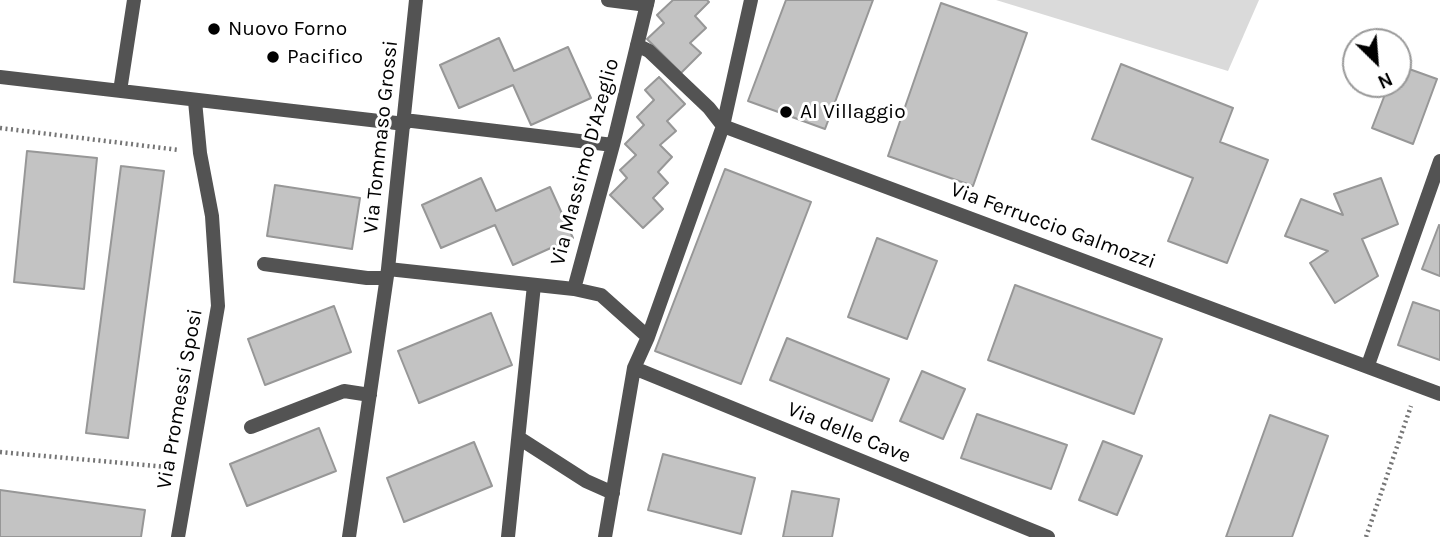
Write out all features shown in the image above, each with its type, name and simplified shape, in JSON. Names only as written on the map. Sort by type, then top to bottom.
[{"type":"street","points":[[120,91],[134,0]]},
{"type":"street","name":"Via Tommaso Grossi","points":[[349,537],[387,273],[416,0]]},
{"type":"street","points":[[608,0],[648,2]]},
{"type":"street","points":[[605,537],[634,368],[648,337],[723,126],[751,0]]},
{"type":"street","name":"Via Massimo D'Azeglio","points":[[573,289],[613,145],[648,2]]},
{"type":"street","name":"Via Massimo D'Azeglio","points":[[637,45],[649,51],[709,108],[723,126]]},
{"type":"street","points":[[0,77],[195,101],[613,145]]},
{"type":"street","name":"Via Promessi Sposi","points":[[178,537],[218,306],[212,216],[200,153],[195,101]]},
{"type":"street","name":"Via Ferruccio Galmozzi","points":[[723,126],[1440,394]]},
{"type":"street","points":[[1368,365],[1440,161]]},
{"type":"street","points":[[264,264],[367,278],[387,273],[573,289],[601,295],[648,337]]},
{"type":"street","name":"Via Massimo D'Azeglio","points":[[508,537],[534,285]]},
{"type":"street","name":"Via delle Cave","points":[[634,368],[1048,537]]},
{"type":"street","points":[[251,427],[344,391],[370,395]]},
{"type":"street","points":[[519,438],[586,481],[613,493]]},
{"type":"path","points":[[0,128],[200,153]]},
{"type":"path","points":[[1366,537],[1418,385]]},
{"type":"path","points":[[0,452],[189,470]]},
{"type":"shaded area","points":[[996,0],[1259,0],[1228,71]]},
{"type":"building","points":[[673,0],[709,2],[695,16],[706,28],[690,43],[701,53],[681,73],[647,39],[664,23],[657,15]]},
{"type":"building","points":[[786,0],[873,0],[825,129],[748,101]]},
{"type":"building","points":[[941,3],[1027,33],[973,186],[888,156]]},
{"type":"building","points":[[499,38],[514,71],[568,47],[591,98],[531,125],[513,85],[459,108],[440,65]]},
{"type":"building","points":[[1121,64],[1233,108],[1220,142],[1268,160],[1227,263],[1168,241],[1193,178],[1092,139]]},
{"type":"building","points":[[1412,70],[1437,79],[1413,144],[1372,128],[1384,98],[1412,98]]},
{"type":"building","points":[[659,77],[685,104],[667,121],[676,131],[660,145],[672,157],[658,172],[668,183],[653,198],[663,209],[643,228],[610,195],[627,178],[620,170],[636,155],[625,144],[644,125],[637,117],[654,100],[645,90]]},
{"type":"building","points":[[27,151],[97,158],[84,289],[14,282]]},
{"type":"building","points":[[121,166],[164,171],[128,438],[86,433]]},
{"type":"building","points":[[725,169],[811,202],[741,384],[655,351]]},
{"type":"building","points":[[481,178],[496,211],[550,187],[573,238],[513,265],[495,225],[441,248],[422,205]]},
{"type":"building","points":[[1381,178],[1398,224],[1362,239],[1378,276],[1335,303],[1310,263],[1328,251],[1285,236],[1301,199],[1343,215],[1334,194]]},
{"type":"building","points":[[275,185],[360,198],[352,249],[267,236]]},
{"type":"building","points":[[1440,226],[1440,276],[1422,269]]},
{"type":"building","points":[[877,238],[937,261],[907,339],[848,317]]},
{"type":"building","points":[[1015,285],[1162,339],[1134,414],[988,360]]},
{"type":"building","points":[[1413,302],[1440,311],[1440,360],[1398,345]]},
{"type":"building","points":[[334,306],[351,352],[265,385],[248,339]]},
{"type":"building","points":[[491,313],[512,365],[419,403],[398,351]]},
{"type":"building","points":[[787,338],[889,379],[872,421],[770,380]]},
{"type":"building","points":[[922,371],[965,389],[943,439],[900,421]]},
{"type":"building","points":[[977,414],[1067,445],[1051,489],[961,458]]},
{"type":"building","points":[[1270,415],[1328,436],[1292,537],[1226,537]]},
{"type":"building","points":[[319,428],[336,471],[247,506],[230,464]]},
{"type":"building","points":[[1103,441],[1142,456],[1117,515],[1079,500]]},
{"type":"building","points":[[474,442],[492,486],[404,522],[387,478]]},
{"type":"building","points":[[663,454],[755,478],[741,534],[648,510]]},
{"type":"building","points":[[0,490],[145,510],[141,537],[0,537]]},
{"type":"building","points":[[792,491],[839,499],[832,537],[783,537]]},
{"type":"place","name":"Nuovo Forno","points":[[214,29]]},
{"type":"place","name":"Pacifico","points":[[273,57]]},
{"type":"place","name":"Al Villaggio","points":[[786,112]]}]
